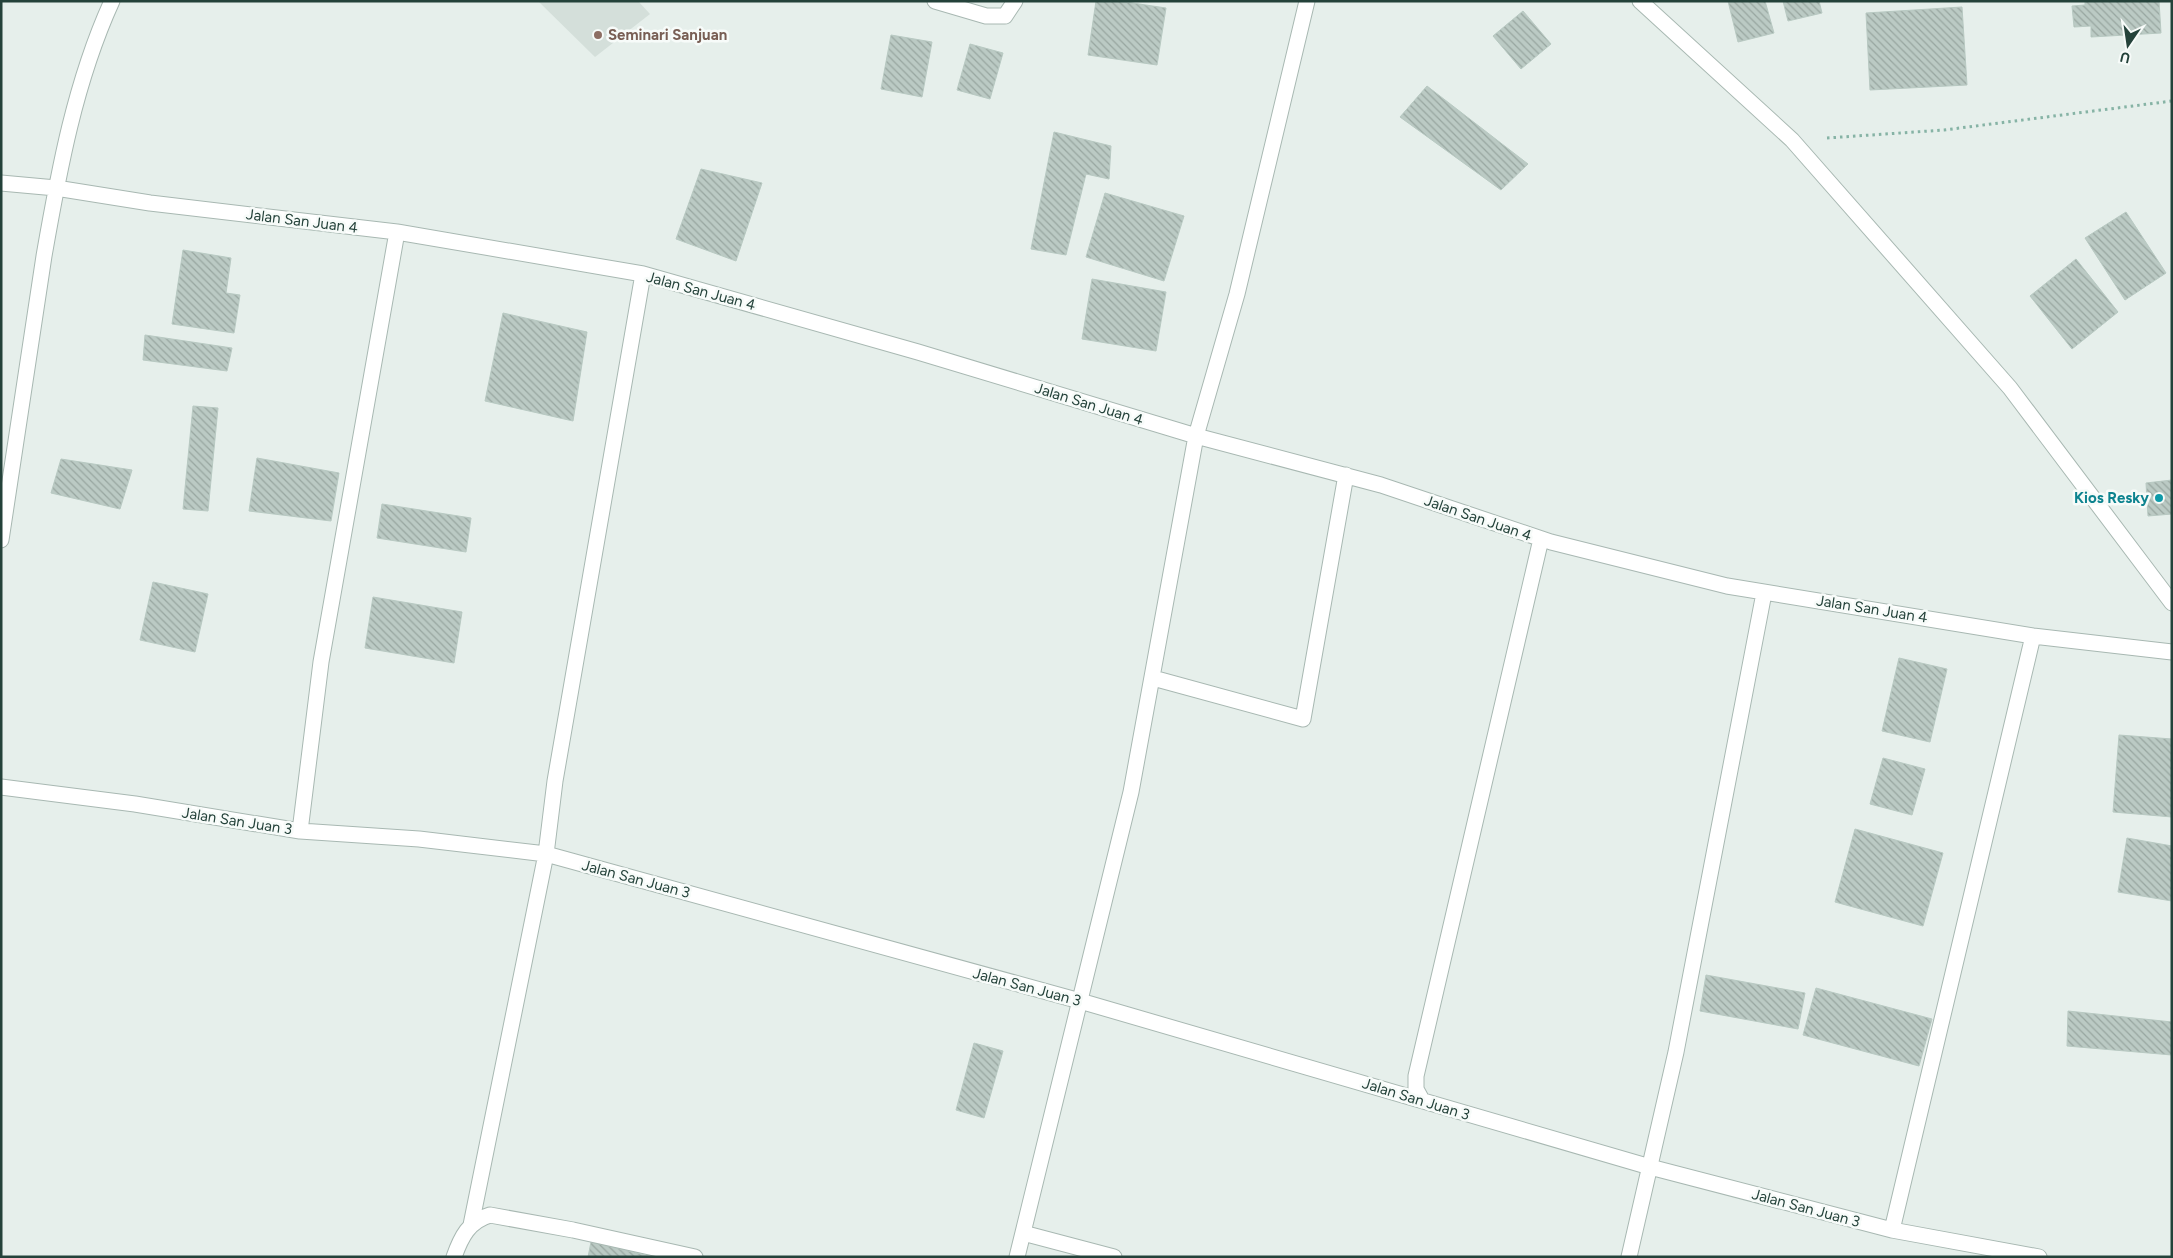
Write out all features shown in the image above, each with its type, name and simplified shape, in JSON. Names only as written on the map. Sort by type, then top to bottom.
[{"type":"street","points":[[1,540],[56,188],[66,139],[84,75],[112,1]]},
{"type":"street","points":[[935,1],[986,16],[1005,16],[1015,1]]},
{"type":"street","points":[[1018,1257],[1131,792],[1196,436],[1237,294],[1307,1]]},
{"type":"street","points":[[1640,1],[1792,140],[2010,388],[2172,603]]},
{"type":"street","name":"Jalan San Juan 4","points":[[1,183],[56,188],[150,203],[397,232],[643,274],[908,350],[1196,436],[1382,485],[1541,539],[1727,586],[2034,636],[2172,652]]},
{"type":"street","points":[[300,831],[321,662],[397,232]]},
{"type":"street","points":[[454,1257],[460,1241],[470,1225],[546,854],[555,781],[643,274]]},
{"type":"street","points":[[1153,678],[1303,719],[1346,475]]},
{"type":"street","points":[[1422,1100],[1416,1089],[1416,1076],[1541,539]]},
{"type":"street","points":[[1629,1257],[1676,1052],[1764,592]]},
{"type":"street","points":[[1892,1230],[2034,636]]},
{"type":"street","name":"Jalan San Juan 3","points":[[1,787],[134,804],[300,831],[419,838],[546,854],[1080,1001],[1650,1167],[1892,1230],[2039,1257]]},
{"type":"street","points":[[470,1225],[490,1215],[505,1216],[695,1257]]},
{"type":"street","points":[[1023,1233],[1114,1257]]},
{"type":"path","points":[[1792,140],[1944,130],[2172,101]]},
{"type":"shaded area","name":"Seminari Sanjuan","points":[[538,1],[638,1],[650,14],[595,57]]},
{"type":"building","points":[[1096,1],[1119,1],[1166,8],[1157,65],[1088,55]]},
{"type":"building","points":[[1728,1],[1765,1],[1774,33],[1738,42]]},
{"type":"building","points":[[1783,1],[1819,1],[1822,13],[1788,21]]},
{"type":"building","points":[[2085,1],[2159,1],[2161,33],[2091,37],[2091,26],[2074,27],[2072,6],[2085,5]]},
{"type":"building","points":[[1962,7],[1967,85],[1870,90],[1866,13]]},
{"type":"building","points":[[1523,11],[1551,44],[1521,69],[1493,36]]},
{"type":"building","points":[[891,35],[932,42],[922,97],[881,89]]},
{"type":"building","points":[[970,44],[1003,53],[990,99],[957,90]]},
{"type":"building","points":[[1427,86],[1528,164],[1501,190],[1400,117]]},
{"type":"building","points":[[1054,132],[1111,146],[1109,179],[1086,174],[1066,255],[1031,249]]},
{"type":"building","points":[[701,169],[762,183],[736,261],[676,239]]},
{"type":"building","points":[[1105,193],[1184,216],[1164,281],[1086,257]]},
{"type":"building","points":[[2126,212],[2166,273],[2125,300],[2085,238]]},
{"type":"building","points":[[183,250],[231,258],[226,293],[240,295],[234,333],[172,324]]},
{"type":"building","points":[[2076,259],[2118,312],[2072,349],[2030,296]]},
{"type":"building","points":[[1092,279],[1166,292],[1156,351],[1082,339]]},
{"type":"building","points":[[503,313],[587,332],[573,421],[485,401]]},
{"type":"building","points":[[145,335],[232,348],[227,371],[143,360]]},
{"type":"building","points":[[193,406],[218,408],[208,511],[183,509]]},
{"type":"building","points":[[257,458],[339,473],[331,521],[249,511]]},
{"type":"building","points":[[61,459],[132,470],[120,509],[51,493]]},
{"type":"building","name":"Kios Resky","points":[[2172,480],[2172,514],[2148,516],[2146,483]]},
{"type":"building","points":[[382,504],[471,518],[466,552],[377,538]]},
{"type":"building","points":[[153,582],[208,594],[195,652],[140,640]]},
{"type":"building","points":[[373,597],[462,612],[454,663],[365,648]]},
{"type":"building","points":[[1899,658],[1947,669],[1930,742],[1882,731]]},
{"type":"building","points":[[2119,735],[2172,739],[2172,817],[2113,812]]},
{"type":"building","points":[[1883,758],[1925,769],[1912,815],[1870,804]]},
{"type":"building","points":[[1855,829],[1943,853],[1923,926],[1835,902]]},
{"type":"building","points":[[2127,838],[2172,846],[2172,901],[2118,892]]},
{"type":"building","points":[[1706,975],[1805,993],[1798,1029],[1700,1011]]},
{"type":"building","points":[[1816,988],[1932,1019],[1919,1066],[1803,1035]]},
{"type":"building","points":[[2068,1011],[2172,1022],[2172,1055],[2067,1046]]},
{"type":"building","points":[[974,1043],[1003,1051],[984,1118],[956,1110]]},
{"type":"building","points":[[591,1242],[653,1257],[588,1257]]},
{"type":"place","name":"Seminari Sanjuan","points":[[598,35]]},
{"type":"place","name":"Kios Resky","points":[[2159,498]]}]
